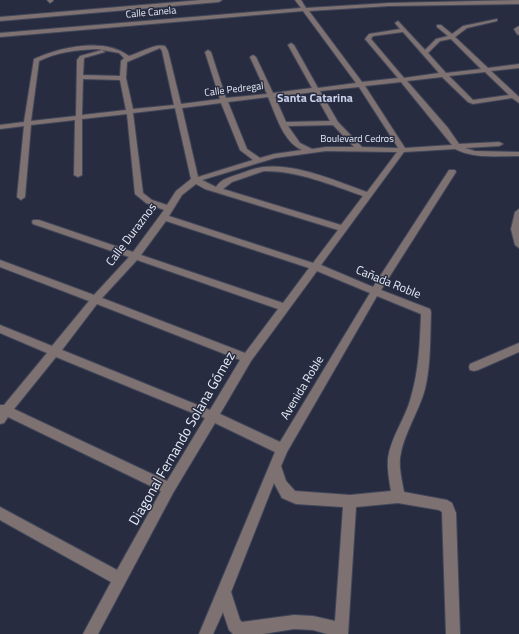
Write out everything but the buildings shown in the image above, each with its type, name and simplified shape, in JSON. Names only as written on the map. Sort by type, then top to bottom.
[{"type":"street","points":[[0,19],[17,17],[155,14],[219,0]]},
{"type":"street","points":[[298,0],[305,7],[361,85],[401,146],[402,150]]},
{"type":"street","points":[[135,1],[155,14]]},
{"type":"street","name":"Calle Canela","points":[[0,35],[23,28],[155,14],[435,1],[519,2]]},
{"type":"street","points":[[17,17],[23,28]]},
{"type":"street","points":[[425,53],[435,41],[452,37],[465,27],[496,20]]},
{"type":"street","points":[[398,24],[470,101],[473,102],[513,96]]},
{"type":"street","points":[[439,26],[519,101]]},
{"type":"street","points":[[404,30],[381,33],[368,38],[445,130],[457,147],[464,151],[475,153],[519,154]]},
{"type":"street","points":[[130,113],[123,78],[124,61],[128,58],[145,54],[161,46],[165,51],[195,180],[208,187],[344,229]]},
{"type":"street","points":[[290,46],[335,123],[359,148]]},
{"type":"street","points":[[21,197],[31,84],[36,60],[55,51],[86,48],[121,51],[128,58]]},
{"type":"street","points":[[78,175],[81,77],[80,60],[82,57],[110,49]]},
{"type":"street","points":[[208,52],[224,101],[244,150],[258,160]]},
{"type":"street","points":[[253,57],[288,133],[297,145],[310,151]]},
{"type":"street","name":"Calle Pedregal","points":[[0,127],[445,76],[519,66]]},
{"type":"street","points":[[81,77],[123,78]]},
{"type":"street","name":"Cañada Roble","points":[[130,113],[139,194],[143,199],[166,213],[229,239],[316,267],[426,312],[424,354],[419,391],[395,453],[394,463],[398,497]]},
{"type":"street","points":[[285,124],[335,123]]},
{"type":"street","name":"Boulevard Cedros","points":[[195,180],[258,160],[310,151],[359,148],[402,150],[499,144]]},
{"type":"street","name":"Diagonal Fernando Solana Gómez","points":[[90,634],[170,489],[247,358],[402,150]]},
{"type":"street","points":[[218,190],[220,186],[228,180],[257,170],[276,169],[293,171],[369,195]]},
{"type":"street","name":"Avenida Roble","points":[[206,634],[282,449],[375,292],[452,172]]},
{"type":"street","name":"Calle Duraznos","points":[[2,413],[96,300],[135,256],[179,193],[195,180]]},
{"type":"street","points":[[519,212],[514,231],[519,245]]},
{"type":"street","points":[[36,222],[284,307]]},
{"type":"street","points":[[0,263],[247,358]]},
{"type":"street","points":[[0,329],[212,416],[282,449]]},
{"type":"street","points":[[474,367],[519,347]]},
{"type":"street","points":[[2,413],[170,489]]},
{"type":"street","points":[[275,466],[283,489],[288,496],[296,498],[350,502],[398,497],[442,504],[447,508],[449,514],[453,634]]},
{"type":"street","points":[[224,592],[234,625],[240,630],[294,622],[313,623],[341,632],[350,502]]},
{"type":"street","points":[[0,513],[120,579]]},
{"type":"district","name":"Santa Catarina","points":[[315,99]]}]
